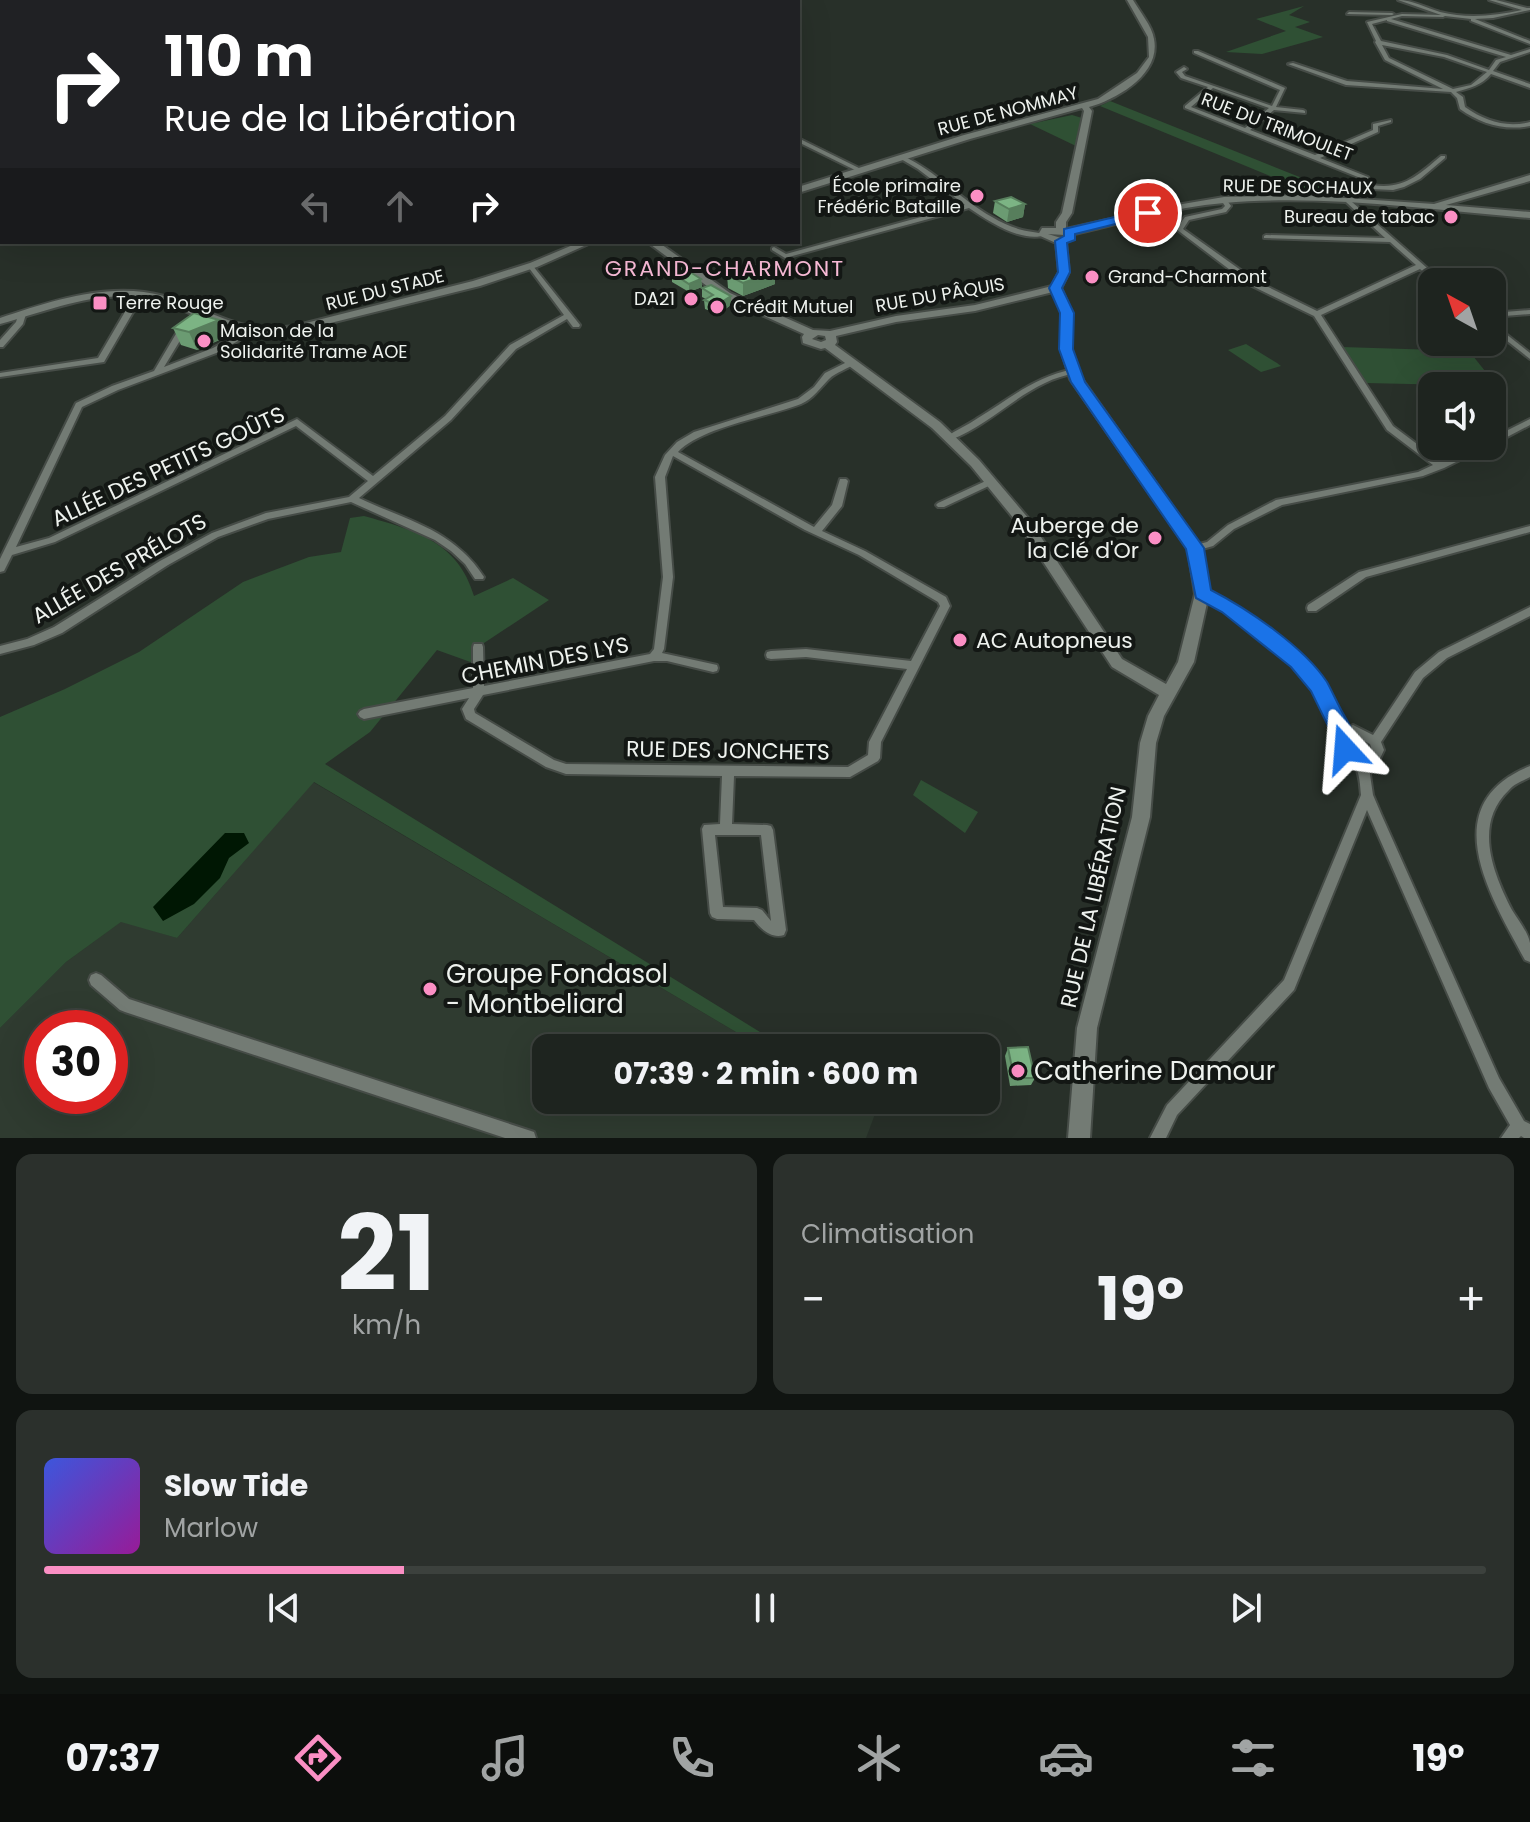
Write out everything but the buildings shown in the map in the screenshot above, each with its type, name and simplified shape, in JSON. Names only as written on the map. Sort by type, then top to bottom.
[{"type":"street","name":"RUE DE NOMMAY","points":[[800,189],[967,137],[1086,108],[1128,84],[1146,68],[1152,57],[1151,37],[1130,0]]},
{"type":"street","points":[[1400,0],[1443,16]]},
{"type":"street","points":[[1491,0],[1529,9]]},
{"type":"street","points":[[1473,20],[1529,9]]},
{"type":"street","points":[[1349,13],[1473,20],[1530,43]]},
{"type":"street","points":[[1402,15],[1369,23],[1387,59],[1452,91],[1460,97],[1462,108],[1484,121],[1511,127],[1530,124]]},
{"type":"street","points":[[1385,19],[1509,56]]},
{"type":"street","points":[[1377,42],[1432,52],[1530,86]]},
{"type":"street","points":[[1291,64],[1346,83],[1452,91],[1473,86],[1498,61],[1530,50]]},
{"type":"street","points":[[1196,52],[1283,89],[1273,108],[1246,130]]},
{"type":"street","points":[[1184,69],[1179,72],[1183,77],[1273,108],[1303,112]]},
{"type":"street","name":"RUE DU TRIMOULET","points":[[1212,86],[1187,107],[1366,178],[1370,187],[1350,198],[1349,202]]},
{"type":"street","points":[[903,158],[971,205],[1020,233],[1043,235],[1061,241],[1071,237],[1065,231],[1088,111],[1086,108]]},
{"type":"street","points":[[1316,157],[1376,131],[1375,125],[1389,121]]},
{"type":"street","points":[[800,141],[861,171]]},
{"type":"street","points":[[1370,187],[1389,191],[1407,186],[1443,157]]},
{"type":"street","points":[[1435,208],[1530,178]]},
{"type":"street","points":[[1224,200],[1228,206],[1224,211],[1187,218],[1179,229],[1253,283],[1317,314],[1390,428],[1441,466]]},
{"type":"street","name":"RUE DE SOCHAUX","points":[[1043,235],[1045,230],[1065,231],[1179,206],[1224,200],[1349,202],[1530,215]]},
{"type":"street","points":[[1349,202],[1422,268]]},
{"type":"street","points":[[774,249],[785,256],[971,205]]},
{"type":"street","points":[[1266,237],[1391,240]]},
{"type":"street","points":[[1056,288],[1064,272],[1061,241]]},
{"type":"street","name":"RUE DU STADE","points":[[0,321],[63,302],[139,295],[158,297],[251,331],[317,323],[531,267],[583,244]]},
{"type":"street","points":[[655,244],[726,295],[811,333],[807,341],[821,346],[829,340],[852,363],[896,393],[950,437],[1024,522],[1117,663],[1170,694]]},
{"type":"street","points":[[1317,314],[1420,266]]},
{"type":"street","points":[[531,267],[576,325]]},
{"type":"street","points":[[1403,274],[1418,277]]},
{"type":"street","name":"RUE DU PÂQUIS","points":[[829,340],[896,319],[975,308],[1056,288]]},
{"type":"street","name":"RUE DE LA LIBÉRATION","points":[[1056,288],[1067,313],[1066,349],[1073,371],[1195,548],[1202,594],[1186,662],[1156,716],[1148,743],[1141,817],[1087,1028],[1079,1138]]},
{"type":"street","points":[[0,375],[101,360],[139,295]]},
{"type":"street","points":[[157,372],[189,319],[197,312]]},
{"type":"street","points":[[1506,314],[1530,312]]},
{"type":"street","points":[[0,345],[22,314]]},
{"type":"street","points":[[479,577],[465,558],[447,543],[352,499],[448,418],[513,347],[569,315]]},
{"type":"street","points":[[0,321],[14,329]]},
{"type":"street","points":[[0,569],[79,405],[216,350],[251,331]]},
{"type":"street","points":[[1506,337],[1530,357]]},
{"type":"street","points":[[672,452],[706,430],[801,401],[817,389],[828,375],[852,363]]},
{"type":"street","points":[[950,437],[965,431],[1050,378],[1073,371]]},
{"type":"street","name":"ALLÉE DES PETITS GOÛTS","points":[[9,552],[52,540],[297,422],[374,481]]},
{"type":"street","points":[[1506,435],[1530,422]]},
{"type":"street","name":"RUE DES JONCHETS","points":[[479,692],[468,709],[470,716],[550,764],[566,769],[850,772],[874,758],[875,742],[945,606],[942,600],[672,452]]},
{"type":"street","name":"CHEMIN DES LYS","points":[[364,714],[642,662],[654,657],[659,649],[668,577],[660,477],[672,452]]},
{"type":"street","points":[[1195,548],[1210,544],[1231,527],[1279,502],[1420,474],[1454,460]]},
{"type":"street","points":[[817,530],[837,506],[843,481]]},
{"type":"street","points":[[941,505],[990,482]]},
{"type":"street","name":"ALLÉE DES PRÉLOTS","points":[[0,650],[58,630],[164,563],[215,535],[266,516],[352,499]]},
{"type":"street","points":[[1312,608],[1363,574],[1530,529]]},
{"type":"street","points":[[1202,594],[1229,607],[1298,662],[1319,686],[1344,736],[1345,749],[1363,766],[1367,795],[1494,1083],[1519,1132]]},
{"type":"street","points":[[1375,741],[1419,675],[1443,655],[1530,611]]},
{"type":"street","points":[[478,647],[479,692]]},
{"type":"street","points":[[771,655],[806,653],[914,666]]},
{"type":"street","points":[[654,657],[713,668]]},
{"type":"street","points":[[1344,736],[1353,730],[1375,741],[1378,750],[1374,760],[1363,766]]},
{"type":"street","points":[[726,829],[728,770]]},
{"type":"street","points":[[1530,771],[1504,786],[1491,804],[1482,825],[1480,845],[1489,874],[1530,955]]},
{"type":"street","points":[[1158,1138],[1172,1110],[1289,985],[1367,795]]},
{"type":"street","points":[[708,829],[726,829],[767,830],[779,930],[768,927],[757,914],[717,913],[708,829]]},
{"type":"street","points":[[96,980],[125,1005],[528,1138]]},
{"type":"shaded area","points":[[313,782],[739,1034],[532,1034],[532,1114],[875,1114],[866,1138],[0,1138],[0,1028],[66,962],[122,921],[177,938]]},
{"type":"shaded area","points":[[225,833],[244,833],[249,843],[229,858],[220,878],[194,904],[163,921],[153,907]]},
{"type":"green space","points":[[1304,6],[1289,15],[1310,22],[1295,27],[1323,37],[1262,54],[1226,52],[1286,31],[1256,19]]},
{"type":"green space","points":[[1110,101],[1337,192],[1324,198],[1100,106]]},
{"type":"green space","points":[[1072,115],[1082,118],[1076,146],[1030,124]]},
{"type":"green space","points":[[1246,344],[1281,366],[1261,372],[1228,350]]},
{"type":"green space","points":[[1342,347],[1418,349],[1418,356],[1473,356],[1486,372],[1418,372],[1418,384],[1366,383]]},
{"type":"green space","points":[[364,516],[432,541],[457,562],[474,596],[513,578],[549,600],[478,647],[476,664],[437,650],[370,732],[325,764],[763,1034],[739,1034],[314,782],[177,938],[121,922],[66,962],[0,1028],[0,717],[139,652],[243,582],[309,557],[341,552],[350,518]]},
{"type":"green space","points":[[921,780],[978,812],[965,833],[913,795]]},
{"type":"place","name":"École primaire Frédéric Bataille","points":[[977,196]]},
{"type":"place","name":"Bureau de tabac","points":[[1451,217]]},
{"type":"place","name":"Grand-Charmont","points":[[1092,277]]},
{"type":"place","name":"DA21","points":[[691,299]]},
{"type":"place","name":"Terre Rouge","points":[[100,303]]},
{"type":"place","name":"Crédit Mutuel","points":[[717,307]]},
{"type":"place","name":"Maison de la Solidarité Trame AOE","points":[[204,341]]},
{"type":"place","name":"Auberge de la Clé d'Or","points":[[1155,538]]},
{"type":"place","name":"AC Autopneus","points":[[960,640]]},
{"type":"place","name":"Groupe Fondasol - Montbeliard","points":[[430,989]]},
{"type":"place","name":"Catherine Damour","points":[[1018,1071]]},
{"type":"district","name":"GRAND-CHARMONT","points":[[725,268]]},
{"type":"route","points":[[1148,213],[1068,232],[1071,237],[1061,241],[1064,272],[1056,288],[1067,313],[1066,349],[1071,366],[1078,382],[1195,548],[1202,594],[1229,607],[1298,662],[1319,686],[1344,736],[1345,749]]}]
